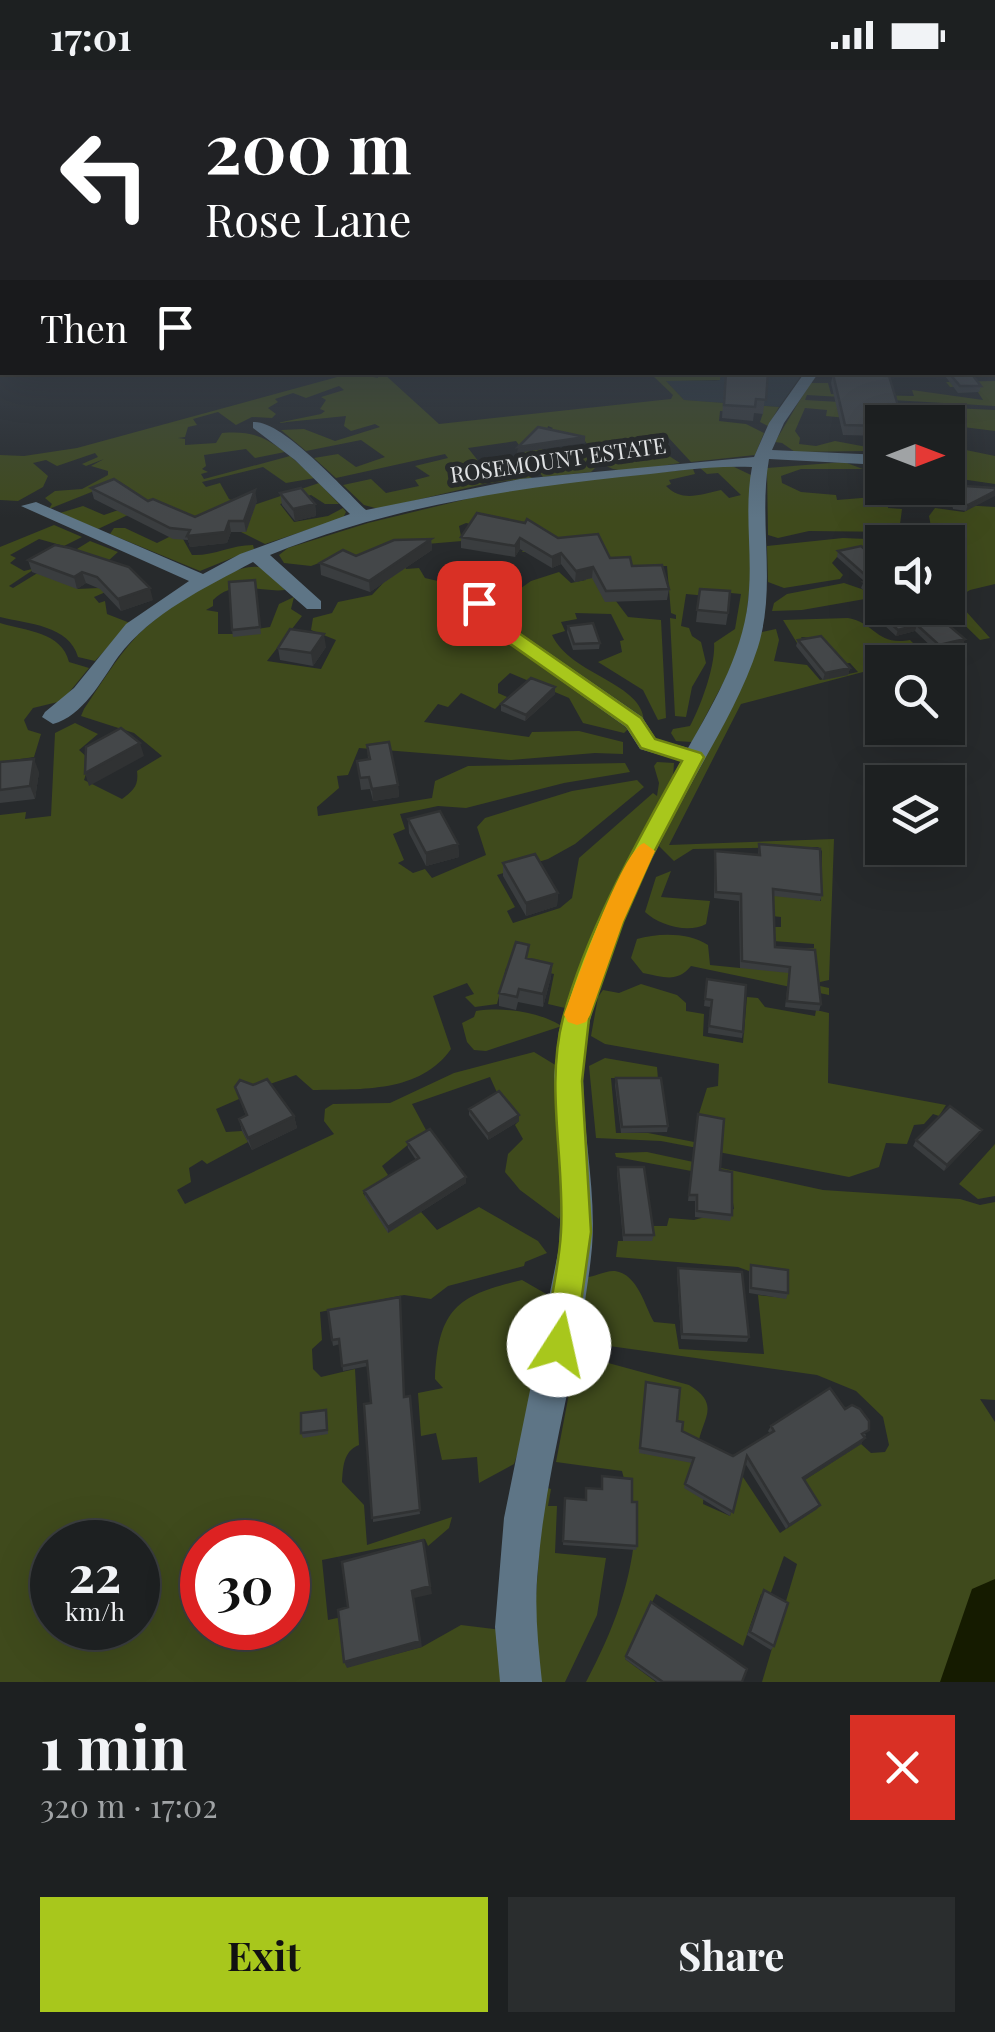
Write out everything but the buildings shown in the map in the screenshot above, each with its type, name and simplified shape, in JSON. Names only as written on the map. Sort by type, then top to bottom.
[{"type":"street","points":[[521,1682],[517,1578],[523,1518],[562,1328],[576,1232],[570,1048],[576,1019],[611,922],[640,858],[753,634],[758,591],[761,458],[781,416],[810,375]]},
{"type":"street","points":[[258,425],[301,456],[364,518]]},
{"type":"street","name":"ROSEMOUNT ESTATE","points":[[53,716],[76,700],[129,632],[202,580],[259,554],[364,518],[522,483],[761,458],[865,460]]},
{"type":"street","points":[[30,506],[202,580]]},
{"type":"street","points":[[259,554],[314,605]]},
{"type":"street","points":[[479,603],[486,618],[634,722],[648,744],[694,757]]},
{"type":"shaded area","points":[[721,375],[800,377],[779,407],[684,400],[665,380],[720,380]]},
{"type":"green space","points":[[345,375],[378,378],[377,375],[385,375],[439,424],[671,399],[673,395],[652,375],[721,375],[720,380],[666,381],[684,400],[779,407],[768,426],[760,422],[763,413],[720,411],[719,421],[746,424],[764,433],[755,455],[691,462],[666,435],[612,440],[619,451],[666,454],[680,463],[614,469],[597,459],[582,438],[548,432],[553,428],[548,426],[542,449],[548,457],[583,454],[596,467],[591,472],[543,477],[516,441],[468,448],[479,462],[516,463],[532,478],[488,483],[379,509],[364,505],[343,485],[371,479],[386,493],[419,486],[415,480],[430,476],[415,466],[448,458],[445,454],[336,478],[314,458],[338,454],[356,467],[385,457],[361,440],[306,451],[281,430],[304,429],[335,441],[380,427],[375,424],[351,431],[344,426],[346,416],[277,423],[321,414],[326,400],[321,397],[344,390],[339,386],[306,398],[293,393],[275,399],[278,402],[268,408],[276,414],[272,418],[252,417],[236,425],[218,412],[193,419],[197,425],[188,427],[185,437],[178,438],[185,439],[185,445],[216,443],[222,433],[240,433],[255,435],[285,452],[255,458],[246,449],[204,455],[206,466],[202,469],[208,472],[201,474],[204,479],[290,456],[315,478],[286,483],[263,467],[202,482],[206,487],[220,483],[229,499],[248,507],[319,483],[339,504],[325,504],[311,495],[280,504],[294,522],[328,516],[343,508],[346,512],[343,518],[265,544],[241,532],[130,514],[98,529],[60,513],[83,506],[104,515],[147,500],[119,481],[49,509],[52,504],[45,498],[55,491],[82,489],[108,475],[108,471],[91,466],[104,459],[82,464],[98,457],[95,453],[57,466],[46,460],[33,463],[48,476],[43,487],[18,501],[0,500],[0,455],[24,456],[77,448]]},
{"type":"green space","points":[[995,381],[995,406],[807,395],[805,400],[891,405],[865,405],[865,413],[847,418],[826,416],[827,410],[805,408],[795,431],[799,444],[816,446],[835,441],[865,447],[865,451],[795,452],[775,442],[810,383],[828,383],[831,394],[914,396],[912,390],[983,400],[974,386],[950,387],[946,382]]},
{"type":"green space","points":[[965,409],[995,410],[995,431],[965,427]]},
{"type":"green space","points":[[965,450],[995,456],[995,484],[965,480]]},
{"type":"green space","points":[[844,462],[863,469],[801,469],[781,476],[782,483],[801,492],[836,495],[837,500],[865,498],[865,505],[902,509],[900,525],[865,525],[865,532],[809,531],[778,538],[768,535],[767,468]]},
{"type":"green space","points":[[730,465],[751,475],[753,557],[743,645],[692,742],[676,741],[671,733],[673,729],[690,726],[710,673],[714,643],[735,629],[741,594],[731,593],[729,598],[686,594],[681,626],[689,628],[701,642],[706,663],[692,687],[686,717],[675,716],[670,618],[676,619],[676,615],[671,613],[667,566],[630,566],[612,596],[628,617],[661,620],[666,718],[658,720],[643,690],[598,662],[622,652],[620,641],[624,640],[611,614],[575,613],[577,619],[561,622],[565,631],[552,635],[561,649],[633,699],[644,724],[488,616],[490,610],[531,581],[559,572],[571,583],[586,580],[581,573],[557,558],[522,552],[532,537],[466,523],[459,526],[462,541],[415,545],[404,562],[406,569],[419,568],[425,578],[442,582],[446,595],[633,724],[624,733],[583,723],[569,698],[510,673],[498,684],[498,693],[507,697],[495,709],[461,693],[448,707],[438,704],[424,722],[529,737],[532,732],[579,731],[623,742],[623,754],[511,760],[359,748],[348,775],[337,776],[339,788],[317,807],[318,816],[432,798],[435,781],[468,766],[625,763],[630,772],[564,783],[466,808],[438,806],[400,814],[405,829],[393,834],[404,860],[398,863],[413,873],[425,869],[432,878],[486,855],[477,827],[485,818],[572,791],[637,780],[644,787],[575,844],[548,859],[497,875],[515,907],[507,911],[513,923],[560,908],[572,898],[579,858],[653,793],[657,796],[657,762],[674,763],[673,778],[630,859],[562,1026],[486,1051],[474,1050],[467,1042],[462,1023],[474,1017],[476,1011],[497,1010],[530,1013],[560,1025],[565,1008],[548,1004],[554,974],[514,965],[506,968],[497,1004],[475,1007],[465,997],[474,994],[467,983],[433,996],[451,1049],[438,1063],[423,1074],[389,1086],[313,1090],[296,1075],[244,1093],[216,1109],[226,1132],[242,1131],[248,1142],[207,1164],[202,1160],[189,1168],[191,1182],[177,1190],[185,1204],[334,1134],[324,1121],[325,1109],[333,1104],[390,1103],[454,1073],[534,1052],[557,1066],[565,1202],[559,1219],[520,1190],[505,1172],[508,1154],[523,1139],[515,1125],[519,1121],[499,1097],[490,1077],[412,1104],[426,1130],[382,1166],[388,1175],[363,1193],[388,1232],[421,1212],[437,1230],[479,1207],[538,1241],[547,1253],[524,1266],[448,1286],[431,1299],[404,1295],[320,1312],[322,1340],[312,1349],[313,1369],[321,1377],[355,1369],[359,1445],[347,1456],[342,1482],[364,1505],[367,1545],[452,1517],[449,1528],[428,1546],[425,1539],[322,1560],[328,1620],[342,1617],[347,1667],[422,1647],[461,1625],[502,1630],[506,1682],[0,1682],[0,815],[26,812],[25,819],[51,816],[55,733],[75,723],[98,734],[79,750],[89,759],[85,761],[89,765],[84,780],[122,799],[132,791],[137,771],[162,756],[134,733],[81,716],[84,709],[135,638],[177,603],[233,571],[263,568],[285,590],[239,588],[221,593],[206,610],[218,612],[218,634],[256,634],[257,629],[270,627],[279,604],[294,597],[291,609],[302,616],[267,661],[321,669],[336,640],[311,630],[313,618],[332,613],[338,602],[372,595],[387,579],[319,563],[284,563],[279,555],[288,548],[368,523],[516,487],[693,469],[695,474],[669,480],[671,484],[666,486],[685,496],[721,490],[729,498],[741,495],[718,473],[707,474],[699,467]]},
{"type":"green space","points":[[963,505],[995,507],[995,584],[965,593],[965,525],[931,525],[929,516],[935,508],[967,510]]},
{"type":"green space","points":[[54,525],[82,537],[64,546],[39,539],[10,555],[16,558],[10,563],[24,571],[36,568],[9,586],[13,588],[90,541],[118,552],[77,589],[99,588],[118,576],[108,591],[94,597],[99,603],[105,601],[107,614],[130,623],[95,661],[78,657],[73,646],[57,632],[0,617],[0,547]]},
{"type":"green space","points":[[114,528],[125,528],[157,543],[175,534],[183,539],[192,555],[245,545],[253,545],[254,549],[200,571],[110,534]]},
{"type":"green space","points":[[865,539],[865,562],[837,557],[832,563],[843,575],[840,579],[784,588],[768,582],[767,546]]},
{"type":"green space","points":[[844,583],[865,590],[865,599],[772,611],[774,603],[787,594]]},
{"type":"green space","points":[[965,610],[990,638],[980,640],[965,625]]},
{"type":"green space","points":[[848,618],[890,640],[910,640],[915,645],[865,645],[865,671],[741,704],[669,845],[834,839],[829,980],[820,982],[820,986],[829,988],[829,995],[691,966],[675,977],[643,973],[631,958],[637,939],[654,936],[673,935],[700,941],[708,945],[710,965],[740,968],[814,948],[814,944],[773,941],[772,927],[781,927],[781,917],[772,916],[771,894],[821,901],[822,851],[818,847],[693,849],[674,861],[659,846],[762,632],[776,629],[779,640],[774,661],[807,665],[820,680],[858,672],[850,663],[839,664],[813,640],[801,637],[804,642],[797,643],[783,620]]},
{"type":"green space","points":[[0,623],[51,639],[59,644],[69,662],[89,668],[62,701],[33,708],[24,720],[28,730],[41,734],[34,757],[0,762]]},
{"type":"green space","points":[[671,871],[661,897],[710,901],[706,924],[674,927],[645,912],[656,877]]},
{"type":"green space","points":[[641,984],[677,995],[686,1003],[686,1011],[704,1014],[703,1036],[743,1043],[747,997],[758,998],[765,1007],[815,1016],[816,1010],[829,1013],[828,1083],[946,1105],[939,1116],[933,1114],[924,1124],[914,1125],[907,1144],[886,1143],[879,1167],[849,1177],[661,1141],[596,1138],[589,1066],[605,1058],[657,1067],[658,1079],[611,1078],[616,1133],[648,1133],[720,1147],[722,1125],[697,1120],[707,1088],[718,1086],[719,1064],[605,1044],[591,1036],[598,997],[603,990],[619,993]]},
{"type":"green space","points":[[995,1144],[995,1196],[978,1199],[959,1184]]},
{"type":"green space","points":[[647,1152],[823,1190],[960,1199],[980,1205],[995,1202],[995,1400],[980,1399],[995,1422],[995,1682],[762,1682],[797,1564],[784,1556],[769,1598],[761,1594],[743,1646],[656,1594],[625,1659],[656,1682],[586,1682],[622,1598],[632,1554],[636,1507],[631,1506],[622,1471],[556,1462],[575,1362],[601,1361],[689,1385],[699,1393],[707,1407],[698,1448],[703,1504],[730,1516],[741,1474],[780,1533],[816,1509],[800,1483],[861,1444],[871,1453],[885,1452],[889,1445],[883,1417],[856,1391],[817,1375],[602,1345],[574,1333],[583,1277],[615,1271],[635,1284],[654,1322],[675,1324],[679,1349],[764,1354],[758,1295],[785,1298],[749,1271],[616,1257],[618,1241],[652,1241],[650,1226],[667,1226],[669,1218],[694,1220],[734,1209],[729,1178],[616,1157],[615,1153]]},
{"type":"green space","points":[[522,1280],[548,1295],[550,1306],[530,1417],[514,1464],[479,1483],[477,1457],[442,1460],[436,1433],[421,1436],[418,1393],[443,1388],[435,1379],[437,1355],[441,1336],[455,1309],[481,1292]]},
{"type":"green space","points":[[544,1487],[551,1489],[548,1506],[557,1506],[555,1553],[606,1558],[597,1615],[565,1682],[540,1682],[534,1623]]},
{"type":"waterway","points":[[974,1682],[995,1612]]},
{"type":"slow traffic","points":[[577,1015],[611,922],[644,851]]},
{"type":"route","points":[[479,603],[480,613],[486,618],[634,722],[648,744],[694,757],[611,922],[576,1019],[569,1081],[576,1232],[559,1345]]}]
